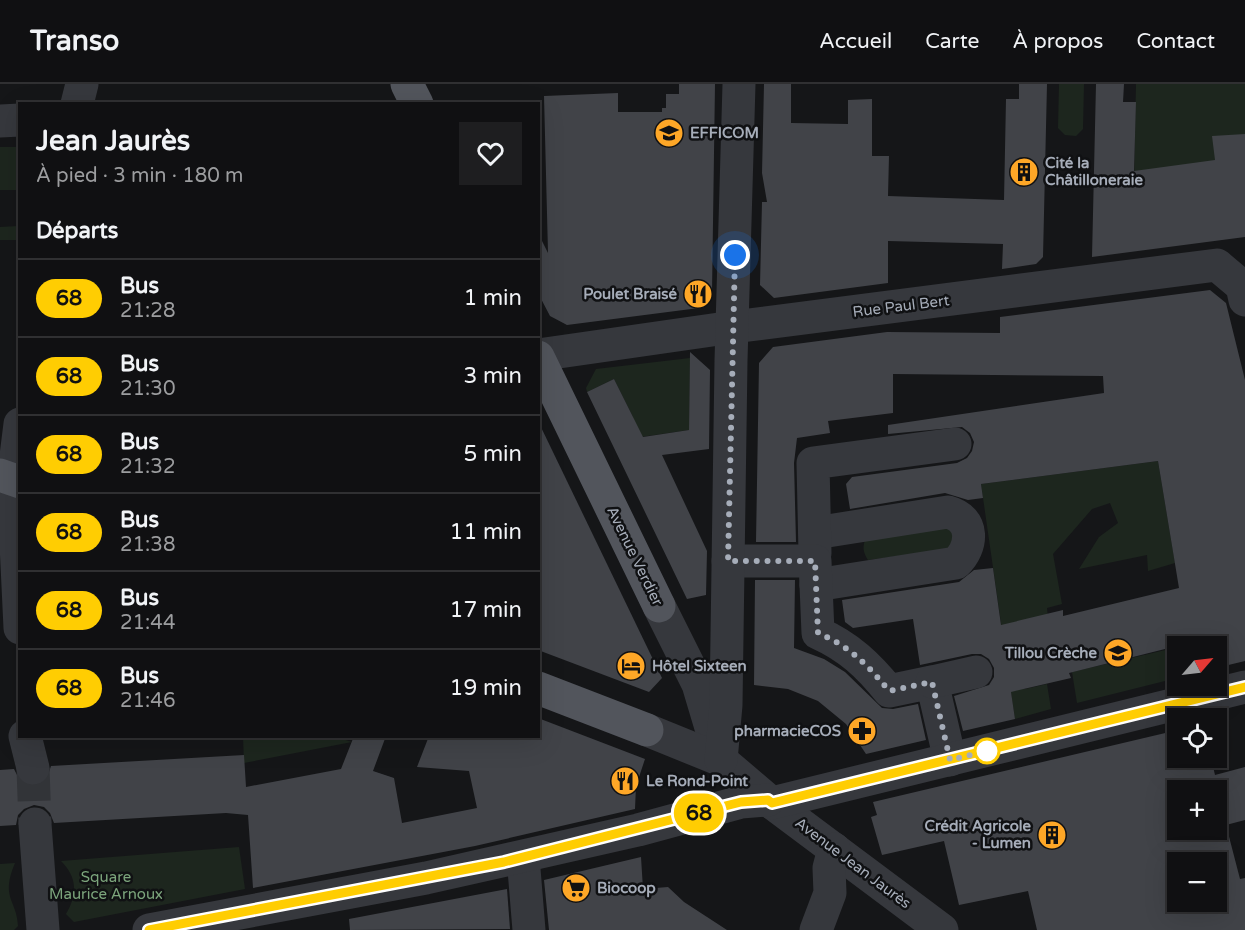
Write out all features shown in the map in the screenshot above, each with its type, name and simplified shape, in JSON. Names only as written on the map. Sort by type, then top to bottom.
[{"type":"main road","points":[[407,84],[416,102]]},
{"type":"main road","name":"Avenue Verdier","points":[[540,360],[659,606]]},
{"type":"main road","name":"Avenue Jean Jaurès","points":[[540,689],[647,730]]},
{"type":"street","points":[[78,102],[82,84]]},
{"type":"street","points":[[721,760],[726,705],[740,84]]},
{"type":"street","points":[[0,121],[18,120]]},
{"type":"street","name":"Rue Paul Bert","points":[[540,356],[733,327],[1217,266],[1242,286],[1245,300]]},
{"type":"street","points":[[18,436],[11,479],[18,595]]},
{"type":"street","points":[[955,444],[813,463],[818,633],[842,644],[866,663],[889,691],[976,672]]},
{"type":"street","points":[[728,561],[815,560]]},
{"type":"street","name":"Avenue Verdier","points":[[659,606],[698,684],[721,760]]},
{"type":"street","points":[[932,682],[950,760]]},
{"type":"street","points":[[149,930],[270,909],[523,857],[638,830],[741,802],[770,802],[1245,687]]},
{"type":"street","name":"Avenue Jean Jaurès","points":[[647,730],[721,760],[770,802],[942,930]]},
{"type":"street","points":[[35,824],[43,930]]},
{"type":"street","points":[[816,930],[830,892],[829,868],[834,849]]},
{"type":"street","points":[[523,857],[529,930]]},
{"type":"green space","points":[[1059,84],[1084,84],[1083,129],[1076,136],[1065,135],[1058,128]]},
{"type":"green space","points":[[1136,84],[1245,84],[1245,162],[1133,233]]},
{"type":"green space","points":[[0,147],[18,147],[18,190],[0,190]]},
{"type":"green space","points":[[18,226],[18,240],[0,240],[0,227]]},
{"type":"green space","points":[[690,358],[689,430],[634,438],[633,417],[614,379],[587,392],[586,388],[596,369]]},
{"type":"green space","points":[[1158,461],[1175,563],[1148,571],[1147,555],[1079,569],[1099,537],[1118,523],[1110,503],[1092,509],[1053,554],[1062,604],[1047,608],[1048,619],[1002,630],[981,484]]},
{"type":"green space","points":[[951,521],[960,548],[868,560],[865,554],[866,538]]},
{"type":"green space","points":[[1167,650],[1167,680],[1077,703],[1072,672]]},
{"type":"green space","points":[[1047,684],[1051,709],[1015,719],[1010,687],[1025,689]]},
{"type":"green space","points":[[243,738],[339,738],[352,742],[244,763]]},
{"type":"green space","name":"Square Maurice Arnoux","points":[[239,847],[245,889],[74,922],[66,914],[73,900],[74,886],[70,873],[61,861]]},
{"type":"green space","name":"Square Maurice Arnoux","points":[[15,863],[9,891],[18,926],[14,930],[0,930],[0,864]]},
{"type":"building","points":[[679,84],[715,84],[712,293],[699,308],[567,325],[550,316],[540,297],[540,237],[548,253],[544,96],[618,93],[618,112],[662,112],[662,108],[666,108],[666,94],[679,94]]},
{"type":"building","points":[[764,84],[791,84],[791,123],[848,124],[848,100],[872,99],[872,156],[889,156],[888,196],[1004,200],[1006,99],[1019,99],[1019,84],[1047,84],[1043,257],[1036,264],[1002,269],[1003,244],[888,241],[888,283],[774,298],[760,285],[762,202],[767,202],[762,173]]},
{"type":"building","points":[[1096,84],[1124,84],[1123,102],[1136,102],[1134,171],[1215,160],[1212,136],[1245,134],[1245,237],[1092,257]]},
{"type":"building","points":[[1210,290],[1226,303],[1245,380],[1245,661],[1227,665],[1227,636],[1167,636],[1167,648],[1069,673],[1071,678],[1011,692],[1015,719],[963,731],[954,696],[989,685],[994,677],[994,668],[989,659],[981,654],[972,654],[920,665],[913,619],[853,628],[845,622],[842,600],[959,582],[974,570],[993,568],[1001,625],[1063,610],[1063,616],[1179,588],[1158,461],[981,484],[983,498],[968,500],[945,493],[850,509],[846,484],[852,477],[957,463],[967,458],[972,451],[974,442],[970,433],[962,427],[888,434],[888,425],[1104,393],[1103,376],[893,374],[893,413],[828,421],[830,433],[797,438],[794,463],[796,542],[756,542],[759,363],[773,347],[887,332],[1000,333],[1000,317]]},
{"type":"building","points":[[690,352],[710,370],[709,449],[662,455],[707,551],[706,595],[687,599],[587,392],[614,379],[643,437],[689,430]]},
{"type":"building","points":[[540,425],[662,678],[649,692],[540,651]]},
{"type":"building","points":[[755,580],[795,580],[794,648],[824,659],[845,672],[882,708],[893,709],[918,704],[926,740],[866,754],[846,724],[818,701],[788,689],[754,685]]},
{"type":"building","points":[[540,719],[645,759],[636,786],[635,809],[475,846],[253,888],[248,815],[226,813],[54,823],[50,813],[44,807],[34,805],[24,809],[18,815],[16,825],[0,826],[0,770],[14,769],[20,781],[28,786],[37,786],[46,781],[51,766],[244,755],[246,787],[341,769],[353,738],[385,738],[373,771],[394,778],[402,823],[477,808],[469,771],[417,767],[428,738],[540,738]]},
{"type":"building","name":"Crédit Agricole - Lumen","points":[[1167,733],[1167,768],[1213,768],[1215,775],[1245,767],[1245,820],[1227,825],[1227,780],[1167,780],[1167,840],[1227,840],[1227,829],[1240,879],[1245,878],[1245,930],[1037,930],[1028,891],[959,905],[944,841],[882,855],[871,817],[877,815],[873,802]]},
{"type":"building","points":[[641,857],[643,889],[668,887],[684,902],[727,930],[549,930],[544,880]]},
{"type":"building","points":[[507,889],[510,929],[350,930],[349,919]]},
{"type":"tunnel","points":[[33,768],[35,824]]},
{"type":"bus line","name":"68","points":[[149,930],[255,912],[504,862],[638,830],[741,802],[768,800],[772,803],[1245,687]]},
{"type":"place","name":"EFFICOM","points":[[669,133]]},
{"type":"place","name":"Cité la Châtilloneraie","points":[[1024,172]]},
{"type":"place","name":"Poulet Braisé","points":[[698,294]]},
{"type":"place","name":"Tillou Crèche","points":[[1118,653]]},
{"type":"place","name":"Hôtel Sixteen","points":[[631,666]]},
{"type":"place","name":"pharmacieCOS","points":[[862,731]]},
{"type":"place","name":"Le Rond-Point","points":[[625,781]]},
{"type":"place","name":"Crédit Agricole - Lumen","points":[[1052,835]]},
{"type":"place","name":"Biocoop","points":[[576,888]]},
{"type":"route","points":[[735,255],[728,561],[815,561],[818,633],[842,644],[866,663],[889,691],[932,682],[950,760],[987,751]]}]
